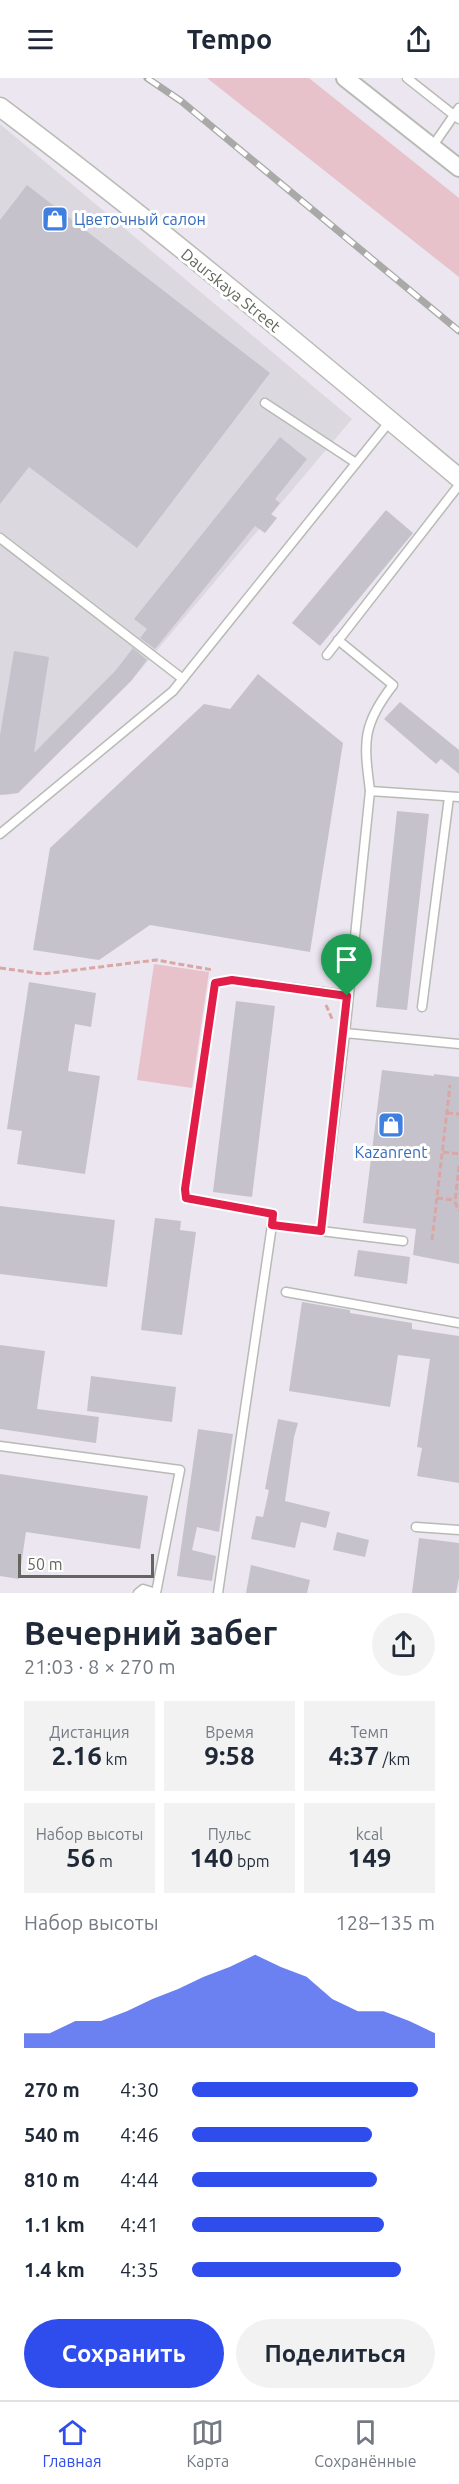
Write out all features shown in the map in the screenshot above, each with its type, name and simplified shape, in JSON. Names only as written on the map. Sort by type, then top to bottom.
[{"type":"street","points":[[345,78],[459,168]]},
{"type":"street","name":"Daurskaya Street","points":[[0,107],[67,158],[459,478]]},
{"type":"lane","points":[[408,78],[457,114],[432,147]]},
{"type":"lane","points":[[266,403],[356,463]]},
{"type":"lane","points":[[0,834],[173,691],[390,421]]},
{"type":"lane","points":[[327,655],[459,485]]},
{"type":"lane","points":[[0,538],[183,679]]},
{"type":"lane","points":[[321,1231],[345,1033],[347,996],[370,791],[364,746],[372,718],[393,685],[338,640]]},
{"type":"lane","points":[[370,791],[459,797]]},
{"type":"lane","points":[[422,1007],[449,797]]},
{"type":"lane","points":[[0,820],[11,825]]},
{"type":"lane","points":[[218,1593],[273,1214],[186,1198],[185,1189],[215,983],[232,980],[347,996]]},
{"type":"lane","points":[[345,1033],[459,1044]]},
{"type":"lane","points":[[272,1225],[403,1241]]},
{"type":"lane","points":[[286,1292],[459,1323]]},
{"type":"lane","points":[[0,1446],[180,1470],[156,1593],[143,1589],[138,1593]]},
{"type":"lane","points":[[416,1527],[459,1530]]},
{"type":"path","points":[[0,968],[43,974],[156,960],[222,973]]},
{"type":"path","points":[[319,998],[327,1006],[330,1017],[345,1033]]},
{"type":"path","points":[[432,1240],[450,1085]]},
{"type":"path","points":[[447,1113],[459,1114]]},
{"type":"path","points":[[443,1152],[459,1154]]},
{"type":"path","points":[[459,1167],[455,1200],[459,1211]]},
{"type":"path","points":[[437,1198],[455,1200]]},
{"type":"shaded area","points":[[207,78],[309,78],[459,198],[459,277]]},
{"type":"shaded area","points":[[0,124],[352,419],[131,681],[18,793],[6,795],[0,794]]},
{"type":"shaded area","points":[[154,964],[209,972],[192,1088],[137,1080]]},
{"type":"building","points":[[27,185],[270,373],[137,548],[29,467],[0,504],[0,220]]},
{"type":"building","points":[[280,437],[307,459],[275,499],[280,503],[271,514],[277,518],[265,533],[255,526],[155,649],[140,638],[147,629],[134,619]]},
{"type":"building","points":[[386,510],[413,533],[320,646],[292,623]]},
{"type":"building","points":[[133,648],[147,660],[131,681],[18,793],[0,795],[0,735],[14,651],[49,657],[34,753],[116,670]]},
{"type":"building","points":[[258,674],[343,743],[310,952],[150,925],[99,960],[33,950],[50,848],[204,704],[230,709]]},
{"type":"building","points":[[400,702],[459,750],[459,774],[441,759],[436,764],[384,719]]},
{"type":"building","points":[[397,811],[429,814],[407,1010],[376,1007]]},
{"type":"building","points":[[29,982],[96,993],[91,1027],[75,1024],[68,1071],[100,1076],[85,1174],[17,1164],[22,1131],[7,1129]]},
{"type":"building","points":[[236,1001],[275,1006],[252,1197],[213,1192]]},
{"type":"building","points":[[382,1070],[459,1077],[459,1264],[413,1255],[416,1229],[363,1223]]},
{"type":"building","points":[[0,1206],[115,1220],[107,1287],[0,1274]]},
{"type":"building","points":[[155,1218],[181,1221],[180,1230],[196,1232],[182,1335],[141,1330]]},
{"type":"building","points":[[358,1250],[410,1257],[407,1284],[354,1276]]},
{"type":"building","points":[[302,1302],[350,1310],[350,1313],[412,1323],[412,1329],[459,1336],[459,1483],[417,1476],[422,1448],[417,1447],[430,1359],[398,1355],[390,1407],[289,1391]]},
{"type":"building","points":[[0,1345],[45,1351],[37,1409],[99,1417],[96,1443],[0,1429]]},
{"type":"building","points":[[91,1376],[176,1387],[172,1422],[87,1411]]},
{"type":"building","points":[[278,1419],[298,1423],[285,1501],[330,1512],[326,1528],[301,1522],[295,1548],[251,1539],[256,1516],[263,1517],[269,1490],[265,1489]]},
{"type":"building","points":[[198,1429],[233,1434],[219,1532],[197,1527],[192,1550],[216,1556],[212,1581],[177,1576]]},
{"type":"building","points":[[0,1474],[148,1496],[140,1549],[26,1532],[19,1579],[0,1576]]},
{"type":"building","points":[[337,1532],[369,1540],[365,1557],[333,1550]]},
{"type":"building","points":[[419,1538],[459,1543],[459,1578],[456,1593],[412,1593]]},
{"type":"building","points":[[251,1565],[310,1580],[307,1593],[246,1593]]},
{"type":"railway","points":[[147,78],[181,101],[459,331]]},
{"type":"place","name":"Цветочный салон","points":[[55,219]]},
{"type":"place","name":"Kazanrent","points":[[391,1125]]},
{"type":"route","points":[[232,980],[347,996],[345,1033],[321,1231],[272,1225],[273,1214],[186,1198],[185,1189],[215,983],[232,980]]}]
